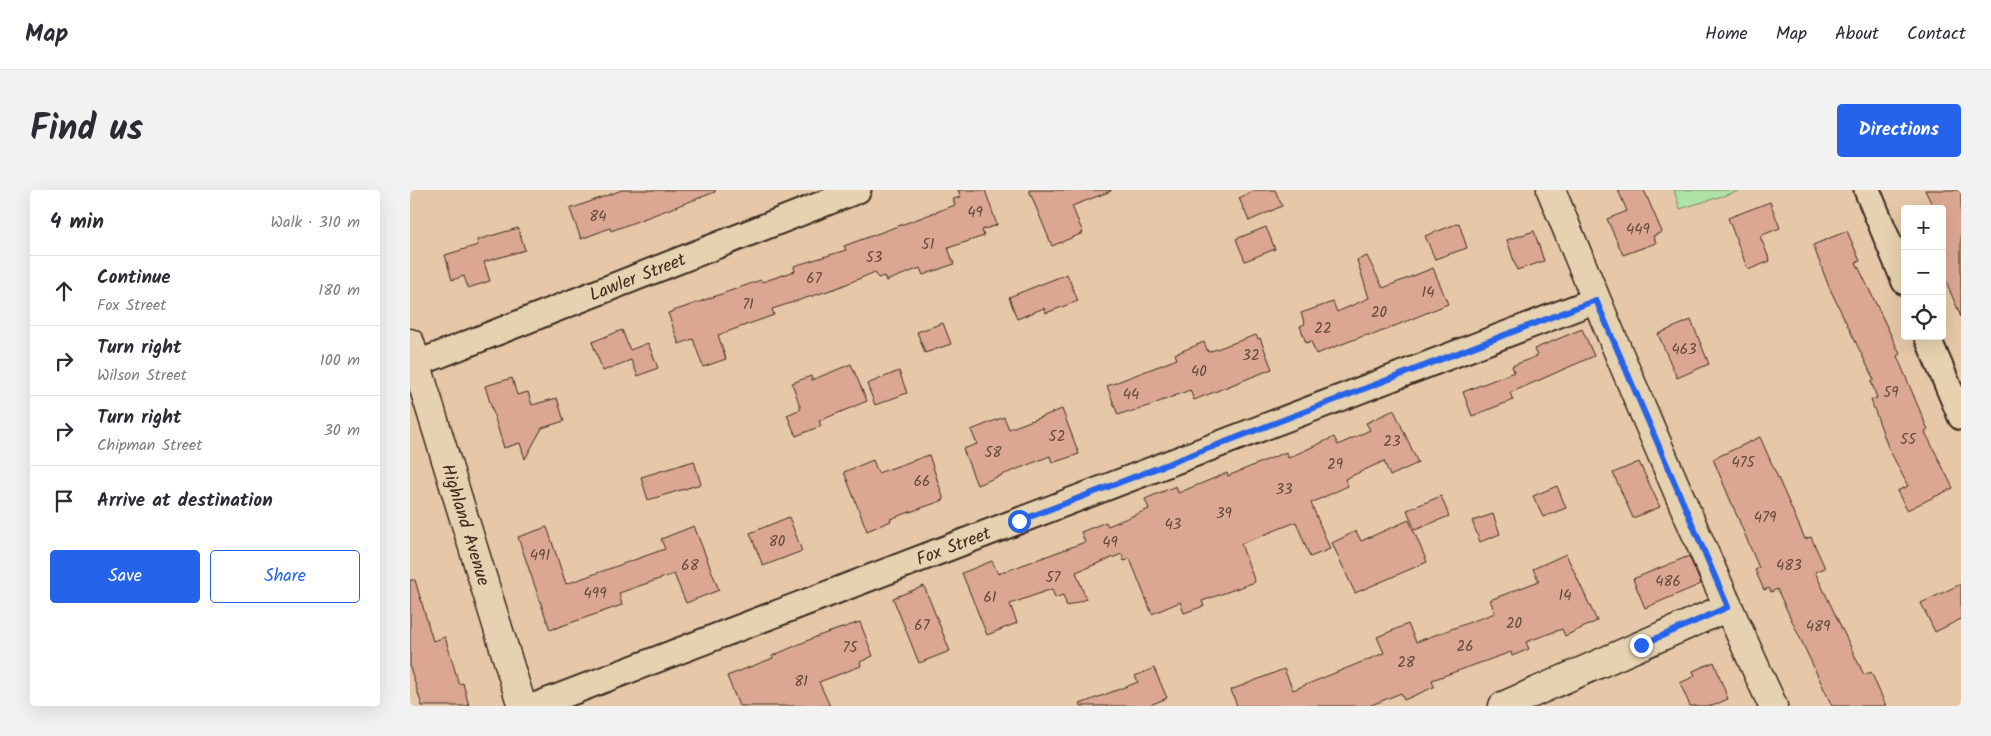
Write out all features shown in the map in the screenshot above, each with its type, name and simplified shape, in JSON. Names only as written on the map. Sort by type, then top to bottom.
[{"type":"street","name":"Lawler Street","points":[[413,353],[858,190]]},
{"type":"street","points":[[1551,190],[1596,300],[1728,607],[1773,706]]},
{"type":"street","points":[[1867,190],[1901,272]]},
{"type":"street","name":"Fox Street","points":[[535,706],[1596,300]]},
{"type":"street","points":[[1929,340],[1961,417]]},
{"type":"street","name":"Highland Avenue","points":[[413,353],[522,706]]},
{"type":"street","points":[[1503,706],[1728,607]]},
{"type":"green space","points":[[1674,190],[1742,190],[1680,209]]},
{"type":"building","points":[[622,190],[715,190],[715,192],[611,231],[610,228],[581,239],[570,209]]},
{"type":"building","points":[[958,190],[985,190],[997,225],[982,230],[984,236],[948,248],[954,264],[923,275],[920,268],[886,281],[884,276],[878,278],[875,272],[837,288],[772,309],[774,315],[718,335],[726,359],[703,367],[693,339],[679,344],[668,313],[761,280],[762,282],[795,271],[794,266],[846,250],[844,246],[955,205],[953,199],[961,197]]},
{"type":"building","points":[[1029,190],[1111,191],[1072,206],[1083,233],[1052,246]]},
{"type":"building","points":[[1256,190],[1275,190],[1282,206],[1249,221],[1239,198]]},
{"type":"building","points":[[1618,190],[1644,190],[1662,232],[1653,236],[1656,243],[1623,255],[1607,219],[1627,211]]},
{"type":"building","points":[[1925,190],[1961,190],[1961,317],[1946,281],[1946,205],[1932,205]]},
{"type":"building","points":[[1770,202],[1780,228],[1760,236],[1770,261],[1748,270],[1728,218]]},
{"type":"building","points":[[1459,223],[1467,248],[1435,259],[1425,236]]},
{"type":"building","points":[[1266,227],[1275,249],[1245,261],[1236,239]]},
{"type":"building","points":[[518,228],[525,250],[484,262],[490,281],[468,288],[464,276],[452,280],[445,255],[478,245],[477,240]]},
{"type":"building","points":[[1534,231],[1544,261],[1517,270],[1507,240]]},
{"type":"building","points":[[1847,231],[1860,261],[1856,262],[1900,354],[1897,356],[1928,430],[1925,432],[1953,488],[1907,510],[1897,491],[1908,486],[1888,447],[1871,400],[1877,398],[1871,381],[1874,380],[1829,287],[1813,245]]},
{"type":"building","points":[[1367,256],[1383,288],[1433,268],[1448,304],[1373,335],[1366,335],[1316,354],[1311,341],[1306,343],[1300,326],[1305,324],[1301,313],[1333,302],[1337,312],[1369,298],[1357,260]]},
{"type":"building","points":[[1067,274],[1078,301],[1046,313],[1044,308],[1017,319],[1009,297]]},
{"type":"building","points":[[1691,320],[1709,364],[1677,378],[1658,334]]},
{"type":"building","points":[[943,323],[951,344],[925,353],[917,332]]},
{"type":"building","points":[[1582,329],[1594,356],[1510,393],[1513,400],[1472,416],[1463,392],[1514,372],[1512,366],[1537,356],[1534,349]]},
{"type":"building","points":[[622,330],[630,350],[648,343],[658,368],[638,376],[631,360],[603,371],[592,342]]},
{"type":"building","points":[[1256,335],[1258,339],[1260,338],[1272,369],[1194,400],[1190,390],[1130,413],[1129,411],[1118,415],[1107,386],[1177,359],[1175,354],[1204,342],[1208,352]]},
{"type":"building","points":[[851,364],[867,401],[819,421],[821,426],[796,436],[787,415],[801,409],[792,383],[811,376],[812,380]]},
{"type":"building","points":[[899,371],[907,393],[875,405],[867,384]]},
{"type":"building","points":[[512,378],[517,395],[528,392],[532,405],[557,398],[564,421],[542,428],[525,459],[520,443],[504,448],[485,386]]},
{"type":"building","points":[[1062,409],[1079,454],[1052,463],[1050,456],[977,485],[963,449],[977,444],[971,430],[1004,417],[1009,429]]},
{"type":"building","points":[[1394,410],[1418,463],[1390,476],[1384,461],[1345,479],[1348,486],[1311,503],[1330,549],[1310,557],[1296,522],[1241,544],[1255,582],[1202,601],[1204,606],[1184,613],[1180,602],[1152,614],[1130,559],[1124,561],[1122,554],[1076,572],[1086,599],[1067,606],[1063,595],[1055,598],[1052,589],[1010,604],[1017,623],[987,635],[962,573],[992,561],[998,574],[1085,542],[1081,532],[1106,522],[1108,526],[1149,509],[1145,499],[1176,486],[1178,493],[1227,473],[1228,476],[1286,452],[1288,458],[1334,437],[1338,445],[1370,430],[1366,423]]},
{"type":"building","points":[[1760,437],[1805,539],[1811,537],[1825,568],[1815,572],[1864,675],[1871,672],[1886,706],[1832,706],[1777,589],[1771,592],[1769,588],[1764,590],[1755,570],[1759,568],[1713,459]]},
{"type":"building","points":[[929,455],[944,500],[890,519],[891,521],[867,531],[844,472],[873,460],[878,473]]},
{"type":"building","points":[[694,461],[701,484],[648,500],[641,477]]},
{"type":"building","points":[[1639,462],[1660,507],[1633,518],[1613,473]]},
{"type":"building","points":[[1557,486],[1566,508],[1543,517],[1533,496]]},
{"type":"building","points":[[1441,496],[1449,516],[1415,530],[1407,510]]},
{"type":"building","points":[[1493,514],[1500,534],[1480,542],[1472,521]]},
{"type":"building","points":[[789,517],[802,551],[763,566],[750,533]]},
{"type":"building","points":[[1409,520],[1427,562],[1355,593],[1332,543],[1356,531],[1361,541]]},
{"type":"building","points":[[694,526],[719,590],[686,603],[674,574],[619,593],[622,605],[550,630],[518,537],[547,527],[566,584],[665,549],[661,539]]},
{"type":"building","points":[[1566,554],[1597,621],[1565,636],[1562,629],[1526,642],[1529,649],[1512,656],[1511,652],[1432,680],[1434,687],[1404,700],[1401,693],[1369,706],[1237,706],[1231,690],[1284,669],[1293,690],[1384,653],[1377,637],[1408,624],[1416,642],[1495,613],[1490,600],[1539,581],[1533,569]]},
{"type":"building","points":[[1689,556],[1701,584],[1645,608],[1633,579]]},
{"type":"building","points":[[410,580],[415,580],[433,641],[445,637],[459,684],[463,683],[469,706],[422,706],[410,667]]},
{"type":"building","points":[[1961,584],[1961,619],[1935,632],[1921,603]]},
{"type":"building","points":[[924,586],[950,651],[919,663],[893,598]]},
{"type":"building","points":[[860,622],[873,656],[860,662],[861,666],[819,682],[830,706],[739,706],[727,676],[773,658],[772,656],[818,636]]},
{"type":"building","points":[[1714,662],[1728,699],[1712,706],[1690,706],[1680,683],[1695,676],[1693,671]]},
{"type":"building","points":[[1154,668],[1167,698],[1148,706],[1081,706],[1080,704],[1138,682],[1135,676]]},
{"type":"route","points":[[1019,521],[1596,300],[1728,607],[1641,645]]}]
